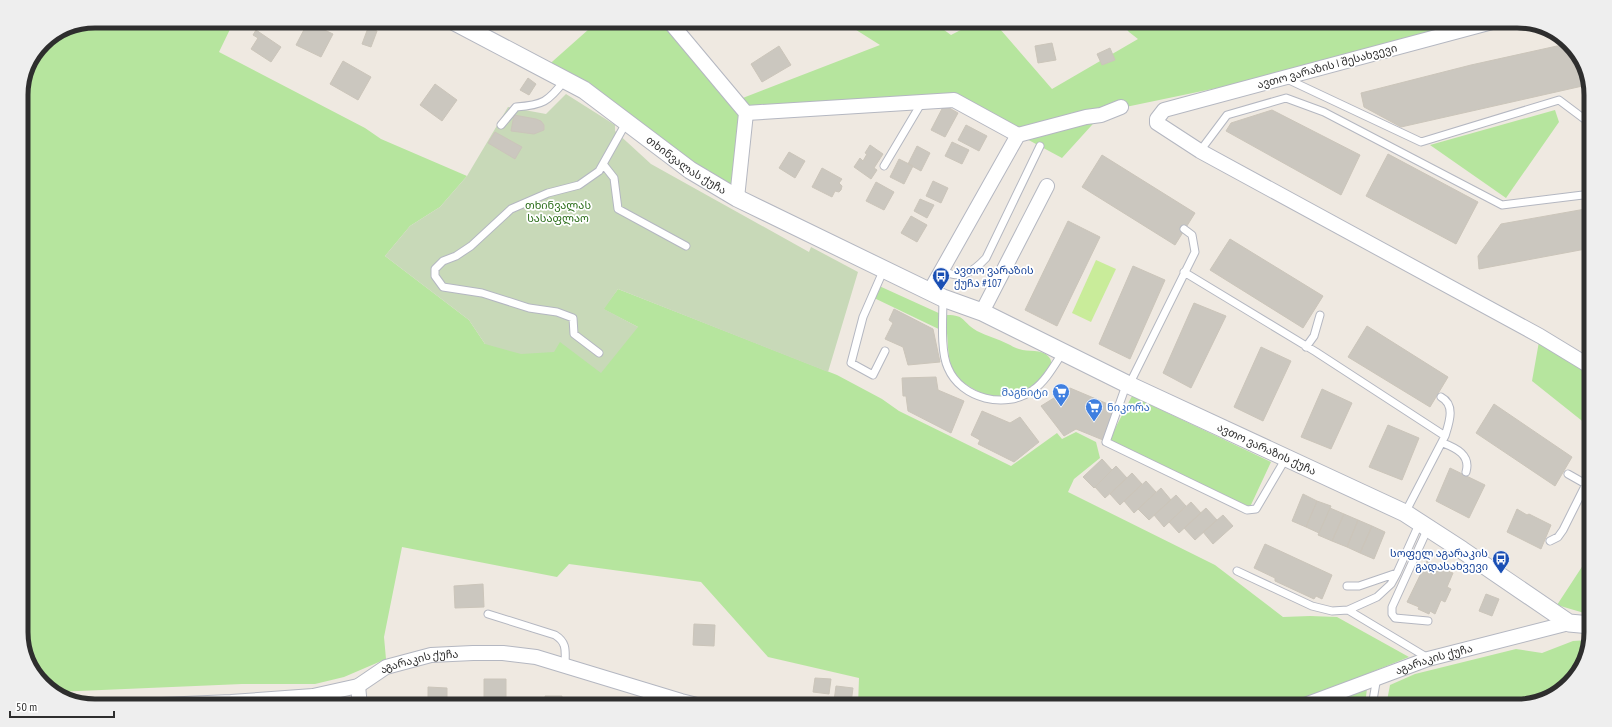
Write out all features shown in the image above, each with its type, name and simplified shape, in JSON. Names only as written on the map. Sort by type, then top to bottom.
[{"type":"street","name":"თხინვალას ქუჩა","points":[[466,28],[584,90],[690,170],[738,198],[936,295]]},
{"type":"street","points":[[675,28],[746,113],[738,198]]},
{"type":"street","name":"ავთო ვარაზის I შესახვევი","points":[[1200,151],[1157,122],[1157,119],[1164,110],[1470,28]]},
{"type":"street","points":[[746,113],[954,100],[1018,135],[1086,117],[1101,115],[1121,107]]},
{"type":"street","points":[[936,295],[942,270],[1018,135]]},
{"type":"street","points":[[1200,151],[1540,336],[1584,363]]},
{"type":"street","points":[[982,312],[1047,186]]},
{"type":"street","name":"ავთო ვარაზის ქუჩა","points":[[936,295],[982,312],[1129,385],[1405,513],[1569,623],[1584,624]]},
{"type":"street","name":"აგარაკის ქუჩა","points":[[1320,699],[1428,659],[1569,623]]},
{"type":"street","name":"აგარაკის ქუჩა","points":[[272,699],[313,696],[358,686],[386,667],[431,655],[502,653],[536,657],[663,699]]},
{"type":"street","points":[[358,686],[359,699]]},
{"type":"lane","points":[[1284,78],[1421,142],[1559,100],[1584,119]]},
{"type":"lane","points":[[501,125],[516,107],[533,106],[542,103],[554,94],[565,80]]},
{"type":"lane","points":[[1200,151],[1227,115],[1286,98],[1324,112],[1502,205],[1584,195]]},
{"type":"lane","points":[[884,166],[922,102]]},
{"type":"lane","points":[[599,353],[574,334],[573,318],[557,312],[529,308],[482,293],[443,287],[434,276],[434,269],[443,261],[471,246],[511,209],[548,193],[579,185],[600,171],[626,123]]},
{"type":"lane","points":[[942,270],[948,274],[964,274],[976,268],[986,258],[1040,146]]},
{"type":"lane","points":[[604,164],[614,178],[618,209],[686,246]]},
{"type":"lane","points":[[1184,230],[1192,235],[1195,252],[1129,385],[1124,392],[1106,442],[1248,510],[1256,509],[1286,458]]},
{"type":"lane","points":[[884,269],[863,317],[851,363],[873,376],[885,351]]},
{"type":"lane","points":[[1184,272],[1306,347],[1444,440],[1464,455],[1467,462],[1466,472]]},
{"type":"lane","points":[[936,295],[947,366],[953,379],[967,391],[982,397],[999,400],[1018,397],[1033,390],[1043,380],[1063,352]]},
{"type":"lane","points":[[1306,347],[1314,336],[1320,315]]},
{"type":"lane","points":[[1405,513],[1444,440],[1451,416],[1449,404],[1441,397]]},
{"type":"lane","points":[[1568,474],[1584,483]]},
{"type":"lane","points":[[1550,541],[1558,537],[1563,530],[1584,492]]},
{"type":"lane","points":[[1237,571],[1312,606],[1332,611],[1348,610],[1378,597],[1390,584],[1424,525]]},
{"type":"lane","points":[[1424,525],[1392,607],[1392,614],[1395,618],[1428,621]]},
{"type":"lane","points":[[1347,586],[1359,586],[1397,573]]},
{"type":"lane","points":[[1348,610],[1428,659]]},
{"type":"lane","points":[[488,614],[555,635],[562,640],[565,645],[565,666]]},
{"type":"lane","points":[[1373,699],[1377,677]]},
{"type":"green space","points":[[231,28],[219,52],[365,128],[381,139],[467,176],[440,207],[410,226],[385,256],[469,320],[485,344],[560,342],[638,327],[603,309],[618,289],[837,375],[882,399],[899,411],[1011,466],[1057,433],[1062,439],[1076,432],[1096,442],[1100,458],[1074,479],[1068,492],[1215,565],[1283,617],[1337,617],[1409,657],[1302,699],[858,699],[859,678],[768,657],[701,582],[569,564],[557,577],[402,547],[384,637],[386,659],[344,677],[315,684],[242,684],[65,692],[54,685],[42,673],[33,658],[29,645],[28,91],[33,69],[39,58],[58,39],[69,33],[82,29]]},
{"type":"green space","points":[[590,28],[675,28],[735,101],[880,45],[853,28],[942,28],[951,35],[964,28],[999,28],[1052,89],[1138,39],[1125,28],[1477,28],[1260,79],[1116,109],[1101,115],[1062,158],[954,100],[746,113],[737,198],[544,69]]},
{"type":"green space","name":"თხინვალას სასაფლაო","points":[[566,94],[615,125],[615,131],[651,164],[809,252],[811,247],[858,272],[828,372],[618,289],[604,309],[638,327],[601,373],[560,342],[554,352],[521,354],[485,344],[469,320],[385,256],[410,226],[440,207],[467,176],[508,107],[546,114]]},
{"type":"green space","points":[[1555,110],[1559,122],[1506,198],[1430,145]]},
{"type":"green space","points":[[1096,260],[1116,269],[1091,322],[1072,313]]},
{"type":"green space","points":[[877,285],[943,315],[960,317],[977,331],[1016,348],[1042,352],[1051,360],[1050,366],[1047,372],[1037,383],[1019,394],[1004,398],[997,398],[981,393],[962,382],[953,370],[949,358],[947,333],[872,297]]},
{"type":"green space","points":[[1540,336],[1584,363],[1584,422],[1532,381]]},
{"type":"green space","points":[[1132,396],[1271,462],[1250,507],[1108,442]]},
{"type":"green space","points":[[1584,564],[1584,613],[1557,605]]},
{"type":"green space","points":[[1583,640],[1579,658],[1575,665],[1567,676],[1554,688],[1534,697],[1517,699],[1387,699],[1390,685],[1415,674],[1516,649],[1542,653],[1573,641]]},
{"type":"green space","points":[[1367,688],[1366,699],[1336,699]]},
{"type":"building","points":[[305,28],[320,28],[333,34],[321,57],[296,45]]},
{"type":"building","points":[[368,28],[377,31],[371,47],[362,44]]},
{"type":"building","points":[[256,30],[281,47],[271,62],[251,49],[258,38],[253,35]]},
{"type":"building","points":[[1052,43],[1056,60],[1038,63],[1035,46]]},
{"type":"building","points":[[1561,45],[1573,58],[1577,65],[1583,86],[1401,127],[1364,107],[1361,93],[1471,65]]},
{"type":"building","points":[[779,46],[791,65],[762,82],[751,64]]},
{"type":"building","points":[[1110,48],[1115,60],[1102,65],[1097,54]]},
{"type":"building","points":[[343,61],[371,77],[358,100],[330,84]]},
{"type":"building","points":[[528,78],[536,84],[529,95],[520,90]]},
{"type":"building","points":[[435,84],[457,100],[442,121],[420,105]]},
{"type":"building","points":[[944,105],[958,113],[945,137],[931,130]]},
{"type":"building","points":[[1272,110],[1360,155],[1341,195],[1226,131],[1231,123]]},
{"type":"building","points":[[514,115],[541,121],[544,125],[544,130],[534,134],[511,131]]},
{"type":"building","points":[[966,125],[987,136],[979,151],[958,140]]},
{"type":"building","points":[[495,132],[522,147],[515,159],[488,143]]},
{"type":"building","points":[[952,142],[969,150],[962,164],[945,156]]},
{"type":"building","points":[[870,145],[883,154],[874,168],[877,170],[871,179],[854,167],[860,158],[863,161],[867,154],[865,153]]},
{"type":"building","points":[[917,146],[930,153],[921,171],[908,164]]},
{"type":"building","points":[[789,152],[805,161],[795,178],[779,168]]},
{"type":"building","points":[[1388,154],[1478,202],[1456,244],[1366,196]]},
{"type":"building","points":[[1102,155],[1195,213],[1175,245],[1082,187]]},
{"type":"building","points":[[899,159],[913,166],[904,184],[890,177]]},
{"type":"building","points":[[822,168],[842,179],[839,183],[842,186],[841,190],[839,192],[835,191],[832,197],[812,187]]},
{"type":"building","points":[[933,181],[948,188],[941,203],[926,196]]},
{"type":"building","points":[[876,182],[894,192],[884,210],[866,201]]},
{"type":"building","points":[[920,199],[934,205],[927,218],[914,211]]},
{"type":"building","points":[[1584,209],[1584,249],[1479,269],[1478,256],[1501,224]]},
{"type":"building","points":[[911,216],[927,225],[917,242],[901,233]]},
{"type":"building","points":[[1068,221],[1100,237],[1057,326],[1025,310]]},
{"type":"building","points":[[1230,239],[1323,296],[1303,328],[1210,270]]},
{"type":"building","points":[[1133,266],[1165,280],[1130,359],[1099,344]]},
{"type":"building","points":[[1194,303],[1226,316],[1191,388],[1163,373]]},
{"type":"building","points":[[894,309],[933,329],[940,362],[908,365],[903,347],[885,339],[893,323],[889,320]]},
{"type":"building","points":[[1367,326],[1448,377],[1430,407],[1348,357]]},
{"type":"building","points":[[1261,347],[1291,361],[1263,421],[1234,407]]},
{"type":"building","points":[[936,377],[938,390],[964,401],[951,433],[908,411],[906,396],[903,396],[902,378]]},
{"type":"building","points":[[1070,388],[1115,407],[1103,440],[1076,429],[1064,436],[1041,406]]},
{"type":"building","points":[[1322,389],[1352,403],[1331,449],[1301,437]]},
{"type":"building","points":[[1494,404],[1572,457],[1555,486],[1476,433]]},
{"type":"building","points":[[982,411],[1010,423],[1020,417],[1039,442],[1014,462],[978,444],[980,440],[971,435]]},
{"type":"building","points":[[1388,425],[1419,438],[1402,480],[1369,467]]},
{"type":"building","points":[[1102,459],[1112,470],[1094,488],[1083,477]]},
{"type":"building","points":[[1116,466],[1127,478],[1105,498],[1095,487]]},
{"type":"building","points":[[1450,468],[1485,485],[1469,518],[1436,501]]},
{"type":"building","points":[[1132,473],[1142,484],[1120,505],[1110,494]]},
{"type":"building","points":[[1146,481],[1156,492],[1134,513],[1124,501]]},
{"type":"building","points":[[1161,488],[1171,500],[1149,520],[1138,509]]},
{"type":"building","points":[[1303,494],[1317,501],[1306,527],[1292,521]]},
{"type":"building","points":[[1176,495],[1186,506],[1164,527],[1154,515]]},
{"type":"building","points":[[1317,501],[1331,506],[1319,533],[1306,527]]},
{"type":"building","points":[[1191,502],[1201,513],[1179,533],[1169,522]]},
{"type":"building","points":[[1206,508],[1217,520],[1195,540],[1184,528]]},
{"type":"building","points":[[1330,508],[1344,514],[1332,541],[1318,535]]},
{"type":"building","points":[[1517,509],[1551,525],[1541,549],[1507,532]]},
{"type":"building","points":[[1344,514],[1358,520],[1347,547],[1332,541]]},
{"type":"building","points":[[1223,515],[1233,526],[1213,544],[1203,532]]},
{"type":"building","points":[[1358,520],[1372,526],[1360,553],[1347,547]]},
{"type":"building","points":[[1372,526],[1385,532],[1374,559],[1360,553]]},
{"type":"building","points":[[1265,544],[1332,575],[1322,599],[1316,596],[1314,599],[1275,581],[1275,578],[1254,568]]},
{"type":"building","points":[[1427,561],[1438,566],[1439,563],[1451,569],[1449,572],[1453,573],[1447,587],[1451,589],[1445,602],[1441,600],[1435,614],[1430,611],[1429,614],[1418,609],[1419,607],[1407,602]]},
{"type":"building","points":[[483,584],[484,607],[455,608],[454,586]]},
{"type":"building","points":[[1486,594],[1499,599],[1492,616],[1479,611]]},
{"type":"building","points":[[694,624],[715,625],[714,646],[693,645]]},
{"type":"building","points":[[815,678],[831,679],[829,694],[813,692]]},
{"type":"building","points":[[484,679],[506,679],[506,699],[484,699]]},
{"type":"building","points":[[836,686],[853,688],[852,699],[834,699]]},
{"type":"building","points":[[428,687],[447,688],[447,699],[428,699]]},
{"type":"building","points":[[545,696],[562,696],[562,699],[545,699]]},
{"type":"place","name":"ავთო ვარაზის ქუჩა #107","points":[[941,291]]},
{"type":"place","name":"მაგნიტი","points":[[1061,407]]},
{"type":"place","name":"ნიკორა","points":[[1094,422]]},
{"type":"place","name":"სოფელ აგარაკის გადასახვევი","points":[[1501,574]]}]
